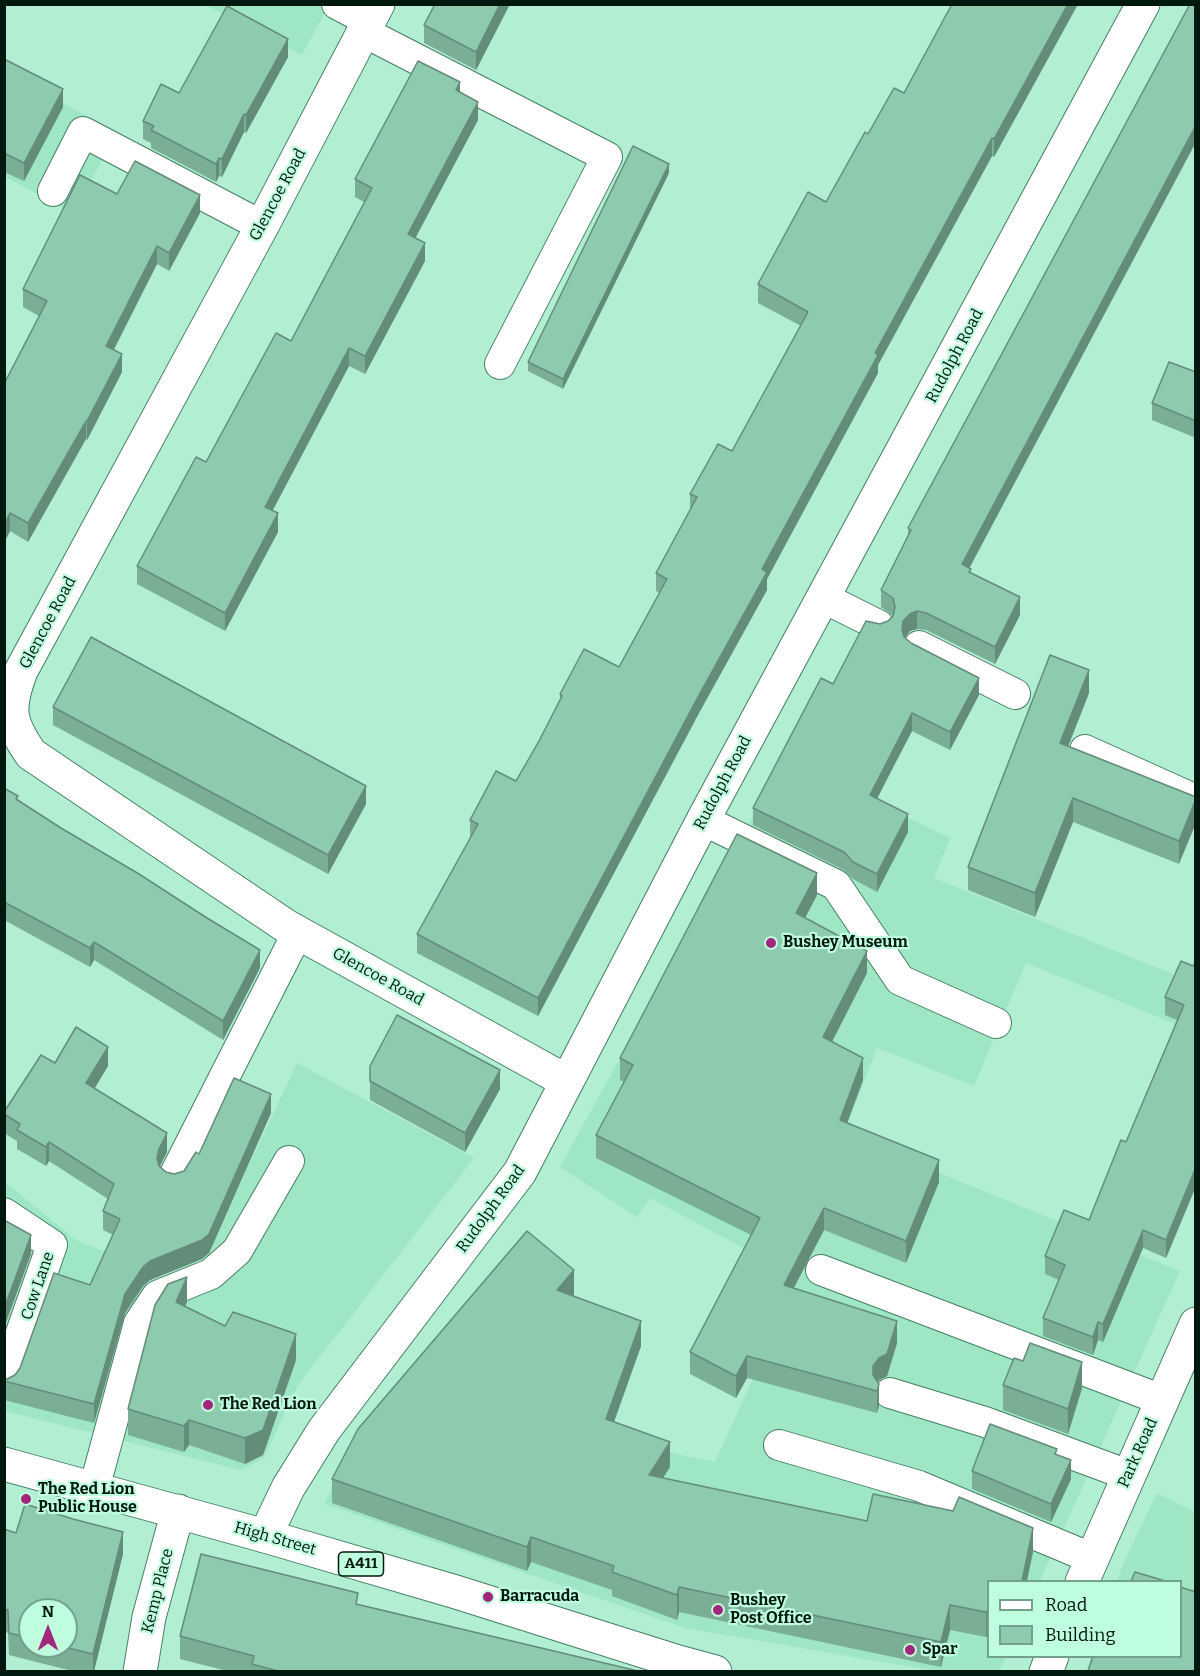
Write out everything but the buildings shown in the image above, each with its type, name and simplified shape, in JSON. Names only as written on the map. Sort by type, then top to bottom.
[{"type":"street","name":"Rudolph Road","points":[[265,1536],[288,1488],[324,1430],[520,1172],[703,820],[1143,4]]},
{"type":"street","name":"Glencoe Road","points":[[370,19],[262,226],[7,699],[19,737],[31,754],[298,933],[566,1081]]},
{"type":"street","name":"Park Road","points":[[1086,1570],[1196,1324]]},
{"type":"street","name":"High Street","points":[[4,1464],[265,1536],[456,1592],[678,1662],[716,1671]]},
{"type":"street","name":"Kemp Place","points":[[140,1671],[149,1617],[178,1511]]},
{"type":"lane","points":[[337,4],[370,19],[607,157],[500,364]]},
{"type":"lane","points":[[53,191],[83,132],[262,226]]},
{"type":"lane","points":[[824,598],[878,626]]},
{"type":"lane","points":[[919,646],[1015,694]]},
{"type":"lane","points":[[1085,750],[1196,800]]},
{"type":"lane","points":[[703,820],[836,885],[900,980],[996,1023]]},
{"type":"lane","points":[[174,1176],[298,933]]},
{"type":"lane","points":[[94,1488],[140,1323],[156,1296],[211,1274],[237,1251],[289,1161]]},
{"type":"lane","name":"Cow Lane","points":[[4,1214],[52,1245],[4,1381]]},
{"type":"lane","points":[[822,1270],[1162,1400]]},
{"type":"lane","points":[[890,1393],[985,1422],[1128,1475]]},
{"type":"lane","points":[[779,1444],[919,1486],[1086,1570]]},
{"type":"shaded area","points":[[206,5],[329,5],[302,55]]},
{"type":"shaded area","points":[[4,72],[229,191],[214,219],[103,159],[73,213],[5,177]]},
{"type":"shaded area","points":[[785,758],[950,838],[934,878],[1195,983],[1195,1032],[1026,963],[974,1086],[877,1048],[844,1134],[1180,1271],[1040,1580],[987,1580],[987,1658],[1006,1658],[999,1671],[935,1671],[685,1628],[325,1504],[345,1454],[611,1440],[715,1462],[799,1278],[650,1198],[637,1217],[560,1167]]},
{"type":"shaded area","points":[[297,1063],[474,1158],[298,1385],[264,1458],[241,1470],[5,1411],[5,1182],[76,1240],[163,1276],[174,1253],[202,1265]]},
{"type":"shaded area","points":[[1157,1493],[1195,1512],[1195,1671],[1086,1672],[1091,1658],[1182,1658],[1182,1580],[1117,1580]]},
{"type":"place","name":"Bushey Museum","points":[[771,943]]},
{"type":"place","name":"The Red Lion","points":[[208,1405]]},
{"type":"place","name":"The Red Lion Public House","points":[[26,1499]]},
{"type":"place","name":"Barracuda","points":[[488,1597]]},
{"type":"place","name":"Bushey Post Office","points":[[718,1610]]},
{"type":"place","name":"Spar","points":[[910,1650]]}]
